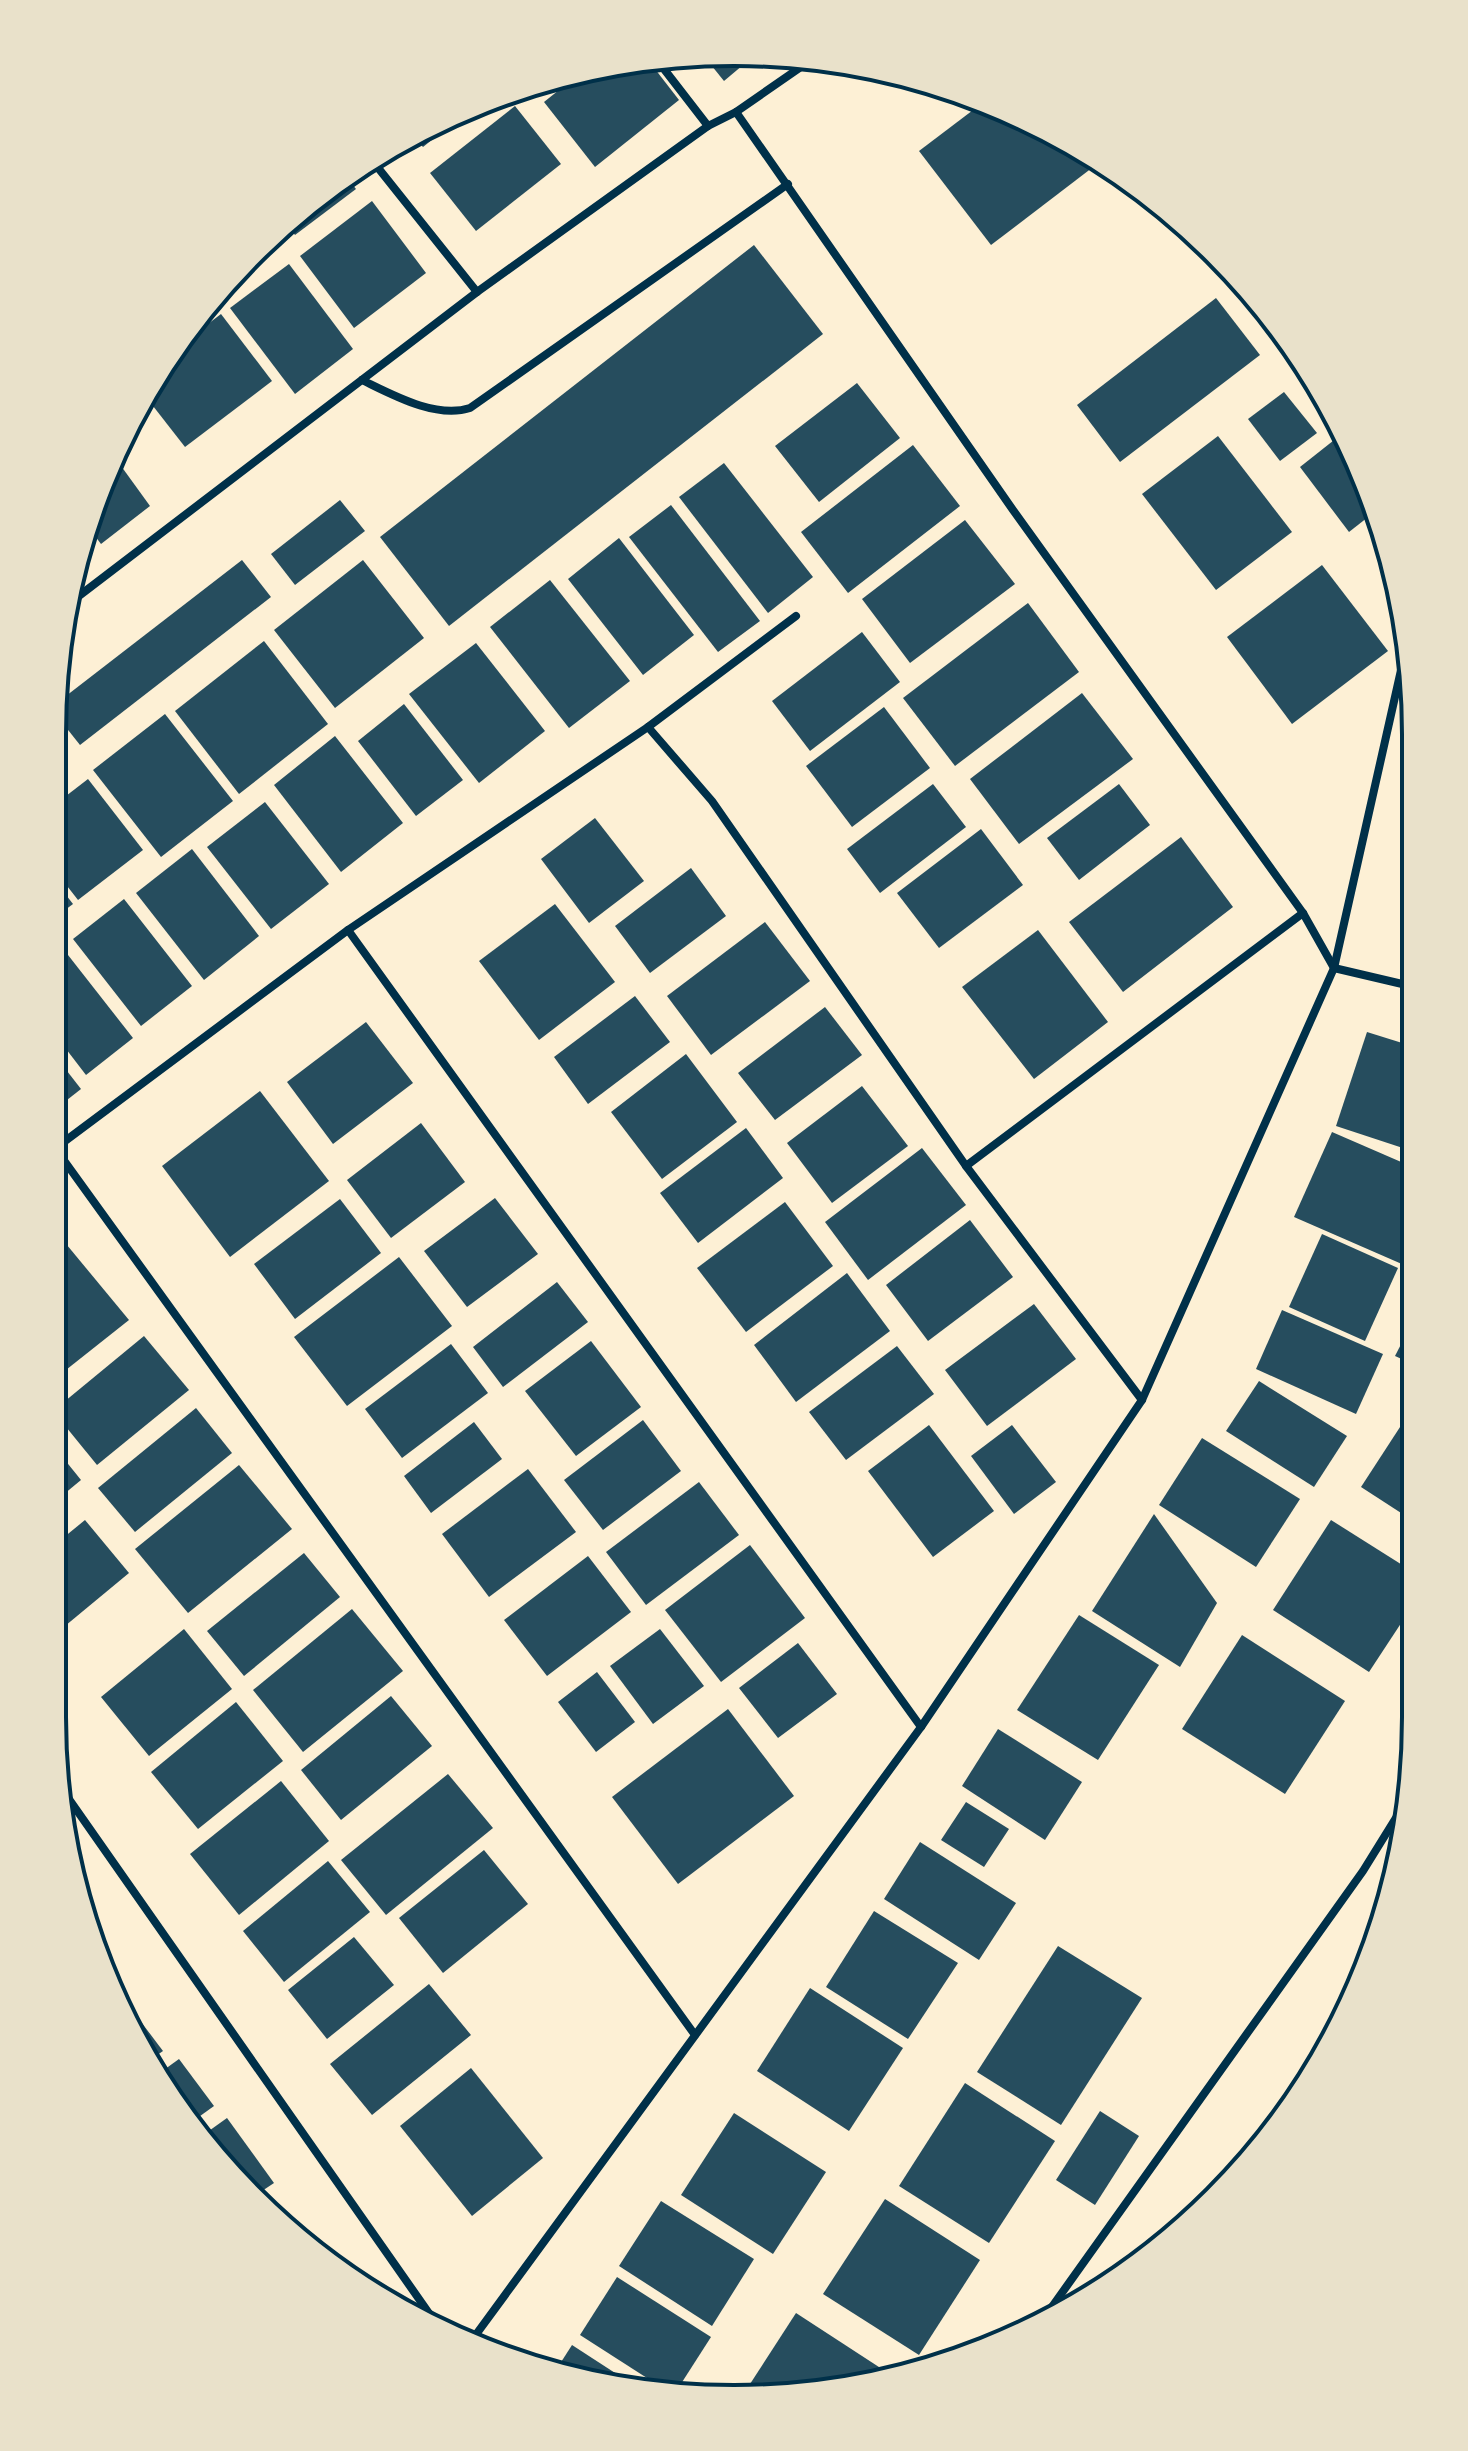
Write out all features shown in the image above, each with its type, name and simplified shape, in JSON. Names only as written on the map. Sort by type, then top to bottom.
[{"type":"street","points":[[81,594],[477,292],[708,126],[736,112],[798,69]]},
{"type":"street","points":[[665,70],[708,126]]},
{"type":"street","points":[[736,112],[1013,510],[1303,913],[1334,968],[1402,984]]},
{"type":"street","points":[[379,169],[477,292]]},
{"type":"street","points":[[362,380],[398,397],[454,413],[470,408],[788,184]]},
{"type":"street","points":[[66,1140],[348,930],[648,727],[796,616]]},
{"type":"street","points":[[477,2333],[921,1727],[1142,1400],[1334,968],[1399,677]]},
{"type":"street","points":[[648,727],[712,801],[966,1166],[1142,1400]]},
{"type":"street","points":[[966,1166],[1303,913]]},
{"type":"street","points":[[348,930],[921,1727]]},
{"type":"street","points":[[66,1166],[695,2035]]},
{"type":"street","points":[[72,1803],[426,2310]]},
{"type":"street","points":[[1055,2303],[1363,1871],[1393,1823]]},
{"type":"building","points":[[712,66],[742,66],[724,81]]},
{"type":"building","points":[[656,71],[679,100],[595,167],[544,102],[561,89]]},
{"type":"building","points":[[515,106],[561,164],[476,231],[430,173]]},
{"type":"building","points":[[973,110],[1029,135],[1090,169],[991,245],[919,151]]},
{"type":"building","points":[[353,186],[356,189],[295,235],[293,233],[327,204]]},
{"type":"building","points":[[372,201],[426,273],[354,328],[300,256]]},
{"type":"building","points":[[754,245],[823,334],[449,626],[380,537]]},
{"type":"building","points":[[289,264],[353,349],[295,394],[230,308]]},
{"type":"building","points":[[1216,298],[1260,355],[1120,462],[1077,405]]},
{"type":"building","points":[[221,314],[272,381],[185,447],[152,405],[204,327]]},
{"type":"building","points":[[857,383],[900,438],[819,502],[775,446]]},
{"type":"building","points":[[1284,392],[1317,433],[1280,461],[1248,419]]},
{"type":"building","points":[[1218,436],[1292,532],[1216,590],[1142,494]]},
{"type":"building","points":[[1334,440],[1367,518],[1349,532],[1300,467]]},
{"type":"building","points":[[913,445],[960,506],[848,593],[801,532]]},
{"type":"building","points":[[724,463],[813,577],[768,613],[679,497]]},
{"type":"building","points":[[122,467],[150,506],[101,544],[96,537]]},
{"type":"building","points":[[340,500],[365,531],[295,585],[271,554]]},
{"type":"building","points":[[671,505],[760,621],[718,652],[629,537]]},
{"type":"building","points":[[965,520],[1015,584],[910,663],[862,599]]},
{"type":"building","points":[[619,538],[694,635],[643,675],[568,579]]},
{"type":"building","points":[[242,560],[271,597],[80,745],[66,728],[67,695]]},
{"type":"building","points":[[363,560],[424,638],[335,708],[274,630]]},
{"type":"building","points":[[1322,565],[1388,651],[1292,724],[1227,637]]},
{"type":"building","points":[[550,580],[630,681],[569,728],[490,627]]},
{"type":"building","points":[[1028,603],[1079,672],[955,766],[903,698]]},
{"type":"building","points":[[862,632],[900,682],[810,751],[772,701]]},
{"type":"building","points":[[264,641],[328,724],[239,794],[175,711]]},
{"type":"building","points":[[476,643],[545,731],[479,783],[409,694]]},
{"type":"building","points":[[1082,693],[1133,759],[1019,844],[970,779]]},
{"type":"building","points":[[404,704],[463,780],[416,816],[358,741]]},
{"type":"building","points":[[884,707],[930,768],[852,827],[806,766]]},
{"type":"building","points":[[165,714],[233,801],[161,857],[93,770]]},
{"type":"building","points":[[335,736],[403,823],[341,872],[274,785]]},
{"type":"building","points":[[88,779],[143,850],[78,900],[66,885],[66,796]]},
{"type":"building","points":[[933,784],[966,827],[880,893],[847,849]]},
{"type":"building","points":[[1119,784],[1150,825],[1079,880],[1047,838]]},
{"type":"building","points":[[265,802],[329,884],[271,929],[207,847]]},
{"type":"building","points":[[595,818],[644,881],[589,923],[541,859]]},
{"type":"building","points":[[981,829],[1023,885],[939,948],[897,893]]},
{"type":"building","points":[[1181,837],[1233,907],[1123,992],[1069,922]]},
{"type":"building","points":[[192,849],[259,936],[204,980],[136,893]]},
{"type":"building","points":[[691,868],[726,916],[650,973],[615,926]]},
{"type":"building","points":[[66,895],[73,904],[66,909]]},
{"type":"building","points":[[124,899],[192,986],[141,1026],[73,939]]},
{"type":"building","points":[[555,904],[615,982],[539,1040],[479,961]]},
{"type":"building","points":[[765,922],[810,981],[711,1055],[667,996]]},
{"type":"building","points":[[1038,930],[1108,1022],[1034,1079],[962,987]]},
{"type":"building","points":[[68,955],[133,1038],[86,1075],[66,1049]]},
{"type":"building","points":[[635,996],[670,1042],[588,1104],[554,1057]]},
{"type":"building","points":[[825,1007],[862,1055],[775,1120],[738,1073]]},
{"type":"building","points":[[366,1022],[413,1083],[333,1144],[287,1082]]},
{"type":"building","points":[[1367,1032],[1402,1043],[1402,1148],[1336,1126]]},
{"type":"building","points":[[686,1054],[737,1122],[662,1179],[611,1112]]},
{"type":"building","points":[[66,1070],[81,1089],[66,1101]]},
{"type":"building","points":[[862,1086],[908,1146],[832,1203],[787,1143]]},
{"type":"building","points":[[260,1091],[329,1181],[230,1257],[162,1166]]},
{"type":"building","points":[[421,1123],[465,1182],[391,1238],[347,1180]]},
{"type":"building","points":[[746,1128],[783,1178],[698,1243],[660,1193]]},
{"type":"building","points":[[1332,1132],[1402,1162],[1402,1264],[1294,1217]]},
{"type":"building","points":[[922,1148],[966,1205],[868,1280],[825,1222]]},
{"type":"building","points":[[495,1198],[538,1254],[467,1307],[424,1251]]},
{"type":"building","points":[[340,1199],[381,1253],[295,1319],[254,1264]]},
{"type":"building","points":[[785,1202],[833,1266],[746,1332],[697,1268]]},
{"type":"building","points":[[970,1220],[1013,1277],[928,1341],[886,1285]]},
{"type":"building","points":[[1322,1234],[1398,1268],[1365,1341],[1289,1307]]},
{"type":"building","points":[[66,1244],[129,1320],[66,1370]]},
{"type":"building","points":[[399,1257],[452,1326],[347,1406],[294,1337]]},
{"type":"building","points":[[847,1273],[890,1331],[796,1402],[754,1345]]},
{"type":"building","points":[[557,1282],[588,1322],[503,1387],[473,1347]]},
{"type":"building","points":[[1034,1304],[1076,1359],[987,1426],[945,1370]]},
{"type":"building","points":[[1282,1310],[1383,1354],[1356,1414],[1256,1369]]},
{"type":"building","points":[[144,1336],[189,1390],[97,1465],[66,1427],[66,1400]]},
{"type":"building","points":[[591,1341],[641,1407],[576,1456],[525,1391]]},
{"type":"building","points":[[1402,1342],[1402,1359],[1395,1356]]},
{"type":"building","points":[[451,1344],[488,1393],[402,1458],[365,1409]]},
{"type":"building","points":[[897,1346],[934,1394],[846,1460],[809,1412]]},
{"type":"building","points":[[1259,1381],[1347,1436],[1314,1487],[1226,1431]]},
{"type":"building","points":[[196,1408],[232,1453],[135,1532],[98,1488]]},
{"type":"building","points":[[643,1420],[681,1471],[603,1530],[564,1480]]},
{"type":"building","points":[[474,1422],[502,1459],[431,1513],[404,1476]]},
{"type":"building","points":[[1402,1424],[1402,1514],[1361,1487]]},
{"type":"building","points":[[929,1425],[994,1511],[933,1557],[868,1471]]},
{"type":"building","points":[[1012,1425],[1056,1482],[1014,1514],[971,1456]]},
{"type":"building","points":[[1202,1438],[1300,1499],[1256,1567],[1159,1505]]},
{"type":"building","points":[[66,1461],[81,1480],[66,1492]]},
{"type":"building","points":[[239,1465],[292,1529],[188,1613],[135,1549]]},
{"type":"building","points":[[528,1469],[576,1532],[489,1597],[442,1534]]},
{"type":"building","points":[[699,1482],[739,1535],[646,1605],[606,1552]]},
{"type":"building","points":[[1154,1514],[1217,1603],[1180,1667],[1092,1611]]},
{"type":"building","points":[[85,1520],[129,1573],[66,1625],[66,1536]]},
{"type":"building","points":[[1331,1520],[1402,1565],[1402,1622],[1369,1672],[1273,1610]]},
{"type":"building","points":[[750,1545],[805,1618],[721,1682],[665,1610]]},
{"type":"building","points":[[304,1553],[340,1597],[244,1676],[207,1631]]},
{"type":"building","points":[[588,1556],[631,1612],[547,1676],[504,1620]]},
{"type":"building","points":[[352,1609],[403,1671],[303,1752],[253,1690]]},
{"type":"building","points":[[1079,1615],[1159,1665],[1098,1760],[1017,1710]]},
{"type":"building","points":[[184,1629],[232,1689],[149,1756],[101,1697]]},
{"type":"building","points":[[660,1629],[704,1686],[653,1724],[610,1666]]},
{"type":"building","points":[[1242,1635],[1345,1701],[1285,1794],[1182,1729]]},
{"type":"building","points":[[798,1643],[837,1694],[778,1738],[739,1688]]},
{"type":"building","points":[[597,1672],[635,1722],[596,1752],[558,1702]]},
{"type":"building","points":[[391,1696],[432,1746],[341,1820],[301,1770]]},
{"type":"building","points":[[236,1702],[283,1761],[198,1829],[151,1772]]},
{"type":"building","points":[[728,1709],[794,1796],[678,1884],[612,1797]]},
{"type":"building","points":[[998,1729],[1082,1782],[1045,1840],[962,1786]]},
{"type":"building","points":[[448,1774],[493,1828],[386,1915],[341,1860]]},
{"type":"building","points":[[281,1781],[329,1841],[239,1915],[190,1854]]},
{"type":"building","points":[[966,1802],[1009,1829],[984,1867],[941,1840]]},
{"type":"building","points":[[920,1842],[1016,1903],[979,1960],[884,1899]]},
{"type":"building","points":[[484,1850],[528,1904],[443,1973],[399,1918]]},
{"type":"building","points":[[328,1861],[370,1912],[284,1982],[243,1931]]},
{"type":"building","points":[[874,1911],[958,1963],[908,2039],[826,1987]]},
{"type":"building","points":[[354,1937],[394,1985],[327,2039],[288,1990]]},
{"type":"building","points":[[1058,1946],[1142,1998],[1061,2125],[977,2072]]},
{"type":"building","points":[[429,1984],[471,2035],[372,2115],[330,2064]]},
{"type":"building","points":[[810,1988],[903,2048],[849,2131],[757,2071]]},
{"type":"building","points":[[138,2018],[163,2051],[157,2055]]},
{"type":"building","points":[[179,2059],[214,2106],[199,2117],[166,2068]]},
{"type":"building","points":[[471,2068],[543,2158],[472,2216],[400,2126]]},
{"type":"building","points":[[965,2083],[1055,2141],[989,2243],[899,2186]]},
{"type":"building","points":[[1100,2111],[1139,2136],[1095,2205],[1056,2180]]},
{"type":"building","points":[[734,2113],[826,2172],[773,2254],[681,2195]]},
{"type":"building","points":[[227,2118],[274,2183],[263,2190],[210,2130]]},
{"type":"building","points":[[885,2199],[980,2260],[919,2355],[823,2294]]},
{"type":"building","points":[[661,2201],[754,2259],[712,2326],[619,2266]]},
{"type":"building","points":[[617,2277],[711,2337],[681,2383],[649,2379],[580,2335]]},
{"type":"building","points":[[796,2313],[881,2368],[821,2379],[750,2384]]},
{"type":"building","points":[[572,2345],[617,2374],[604,2372],[561,2362]]}]
